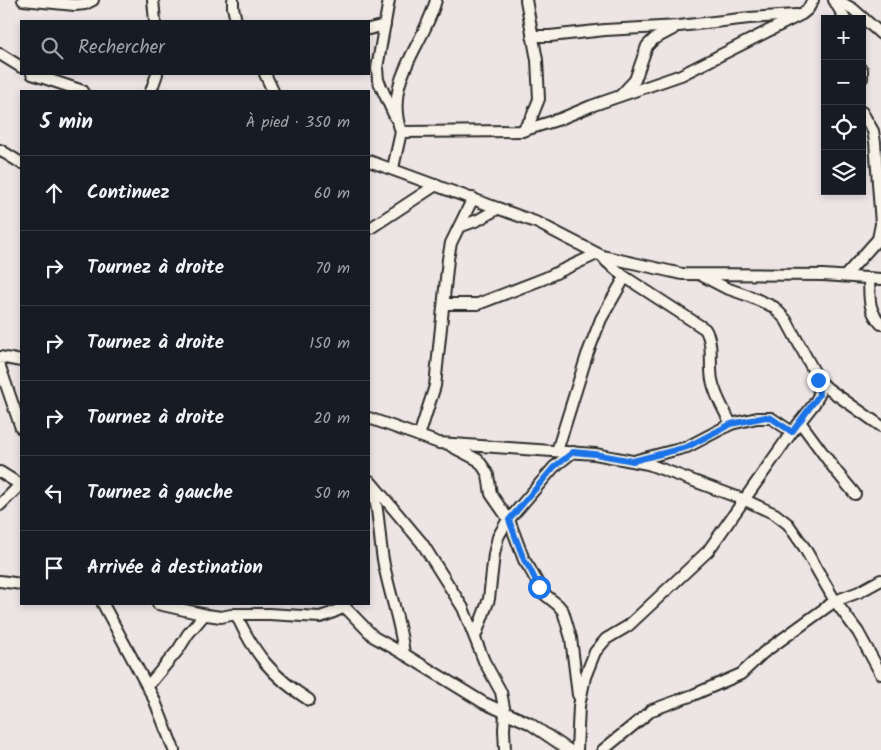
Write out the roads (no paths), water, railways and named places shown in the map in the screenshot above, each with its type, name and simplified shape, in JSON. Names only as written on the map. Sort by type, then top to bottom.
[{"type":"street","points":[[23,0],[75,5],[85,4],[93,0]]},
{"type":"street","points":[[153,0],[155,20]]},
{"type":"street","points":[[233,0],[235,20]]},
{"type":"street","points":[[389,0],[377,68],[378,80],[396,118],[400,132],[393,168]]},
{"type":"street","points":[[396,118],[398,90],[408,59],[433,11],[436,0]]},
{"type":"street","points":[[522,131],[531,119],[539,99],[537,60],[526,0]]},
{"type":"street","points":[[400,132],[522,131],[560,119],[681,75],[802,14],[808,9],[812,0]]},
{"type":"street","points":[[839,1],[843,15]]},
{"type":"street","points":[[839,1],[853,9],[881,34]]},
{"type":"street","points":[[532,36],[679,26],[802,14]]},
{"type":"street","points":[[370,29],[385,25]]},
{"type":"street","points":[[620,96],[634,80],[647,46],[654,39],[679,26]]},
{"type":"street","points":[[0,54],[20,66]]},
{"type":"street","points":[[35,75],[80,90]]},
{"type":"street","points":[[151,90],[157,75]]},
{"type":"street","points":[[265,75],[273,90]]},
{"type":"street","points":[[845,276],[880,238],[880,191],[876,149],[873,131],[866,119]]},
{"type":"street","points":[[0,150],[20,162]]},
{"type":"street","points":[[370,161],[393,168],[538,223],[600,255],[682,274],[845,276],[881,279]]},
{"type":"street","points":[[370,228],[436,185]]},
{"type":"street","points":[[419,436],[435,386],[451,243],[473,198]]},
{"type":"street","points":[[459,227],[478,220],[498,208]]},
{"type":"street","points":[[600,255],[625,276],[705,329],[709,337],[712,380],[717,397],[731,424]]},
{"type":"street","points":[[444,304],[478,304],[600,255]]},
{"type":"street","points":[[698,274],[726,288],[774,307],[786,320],[818,380],[881,426]]},
{"type":"street","points":[[557,451],[590,346],[601,319],[625,276]]},
{"type":"street","points":[[869,278],[871,307],[873,314],[881,324]]},
{"type":"street","points":[[0,357],[20,362]]},
{"type":"street","points":[[0,367],[20,425]]},
{"type":"street","points":[[577,750],[579,706],[585,677],[595,652],[606,639],[628,626],[708,551],[819,395],[818,380]]},
{"type":"street","points":[[370,418],[439,443],[595,454],[648,464],[745,500],[775,514],[788,524],[804,547],[858,632],[881,674]]},
{"type":"street","points":[[633,461],[687,447],[731,424],[757,418],[769,418],[792,432]]},
{"type":"street","points":[[800,422],[855,494]]},
{"type":"street","points":[[446,444],[478,460],[488,475],[491,494],[509,520],[524,560],[539,587],[543,593],[558,605],[566,618],[571,638],[579,706]]},
{"type":"street","points":[[474,637],[489,599],[494,554],[498,537],[509,520],[554,467],[573,452]]},
{"type":"street","points":[[0,472],[20,484]]},
{"type":"street","points":[[370,480],[422,543],[462,608],[484,661],[501,692],[506,713],[504,730],[505,750]]},
{"type":"street","points":[[370,480],[377,504],[380,542],[386,574],[396,609],[404,654]]},
{"type":"street","points":[[0,505],[20,486]]},
{"type":"street","points":[[603,750],[652,710],[701,692],[741,674],[764,653],[836,600],[859,592],[881,580]]},
{"type":"street","points":[[0,581],[20,584]]},
{"type":"street","points":[[104,605],[147,687],[174,750]]},
{"type":"street","points":[[170,606],[204,615],[269,614],[320,616],[330,614],[343,605],[374,637],[484,703],[529,723],[569,750]]},
{"type":"street","points":[[236,614],[256,652],[277,676],[309,700]]},
{"type":"street","points":[[147,687],[204,615]]}]
